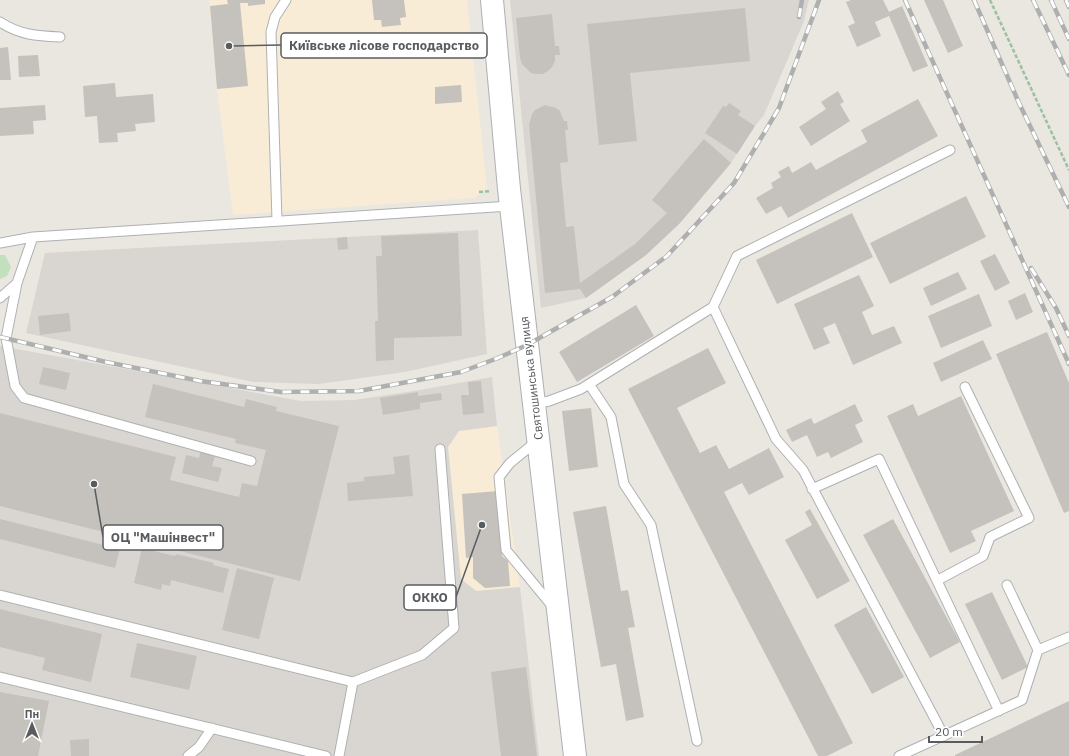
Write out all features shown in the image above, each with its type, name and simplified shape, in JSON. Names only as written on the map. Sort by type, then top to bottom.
[{"type":"main road","name":"Святошинська вулиця","points":[[492,0],[511,206],[574,756]]},
{"type":"lane","points":[[277,220],[271,32],[274,17],[286,0]]},
{"type":"lane","points":[[0,22],[23,34],[60,37]]},
{"type":"lane","points":[[534,404],[549,401],[581,389],[713,307],[737,256],[950,150]]},
{"type":"lane","points":[[0,243],[33,237],[511,206]]},
{"type":"lane","points":[[33,237],[17,283],[6,338],[15,386],[24,398],[251,461]]},
{"type":"lane","points":[[0,298],[17,283]]},
{"type":"lane","points":[[713,307],[776,439],[803,470],[944,736]]},
{"type":"lane","points":[[589,384],[611,417],[624,484],[650,525],[697,742]]},
{"type":"lane","points":[[938,580],[983,556],[990,537],[1029,518],[965,387]]},
{"type":"lane","points":[[538,440],[510,463],[499,477],[506,550],[558,612]]},
{"type":"lane","points":[[0,595],[354,682],[422,655],[454,628],[440,449]]},
{"type":"lane","points":[[812,489],[879,459],[999,710]]},
{"type":"lane","points":[[899,756],[1022,700],[1038,650],[1007,584]]},
{"type":"lane","points":[[1038,650],[1069,637]]},
{"type":"lane","points":[[0,677],[326,756]]},
{"type":"lane","points":[[338,756],[354,682]]},
{"type":"lane","points":[[188,756],[199,746],[212,728]]},
{"type":"path","points":[[990,0],[1069,170]]},
{"type":"shaded area","points":[[209,0],[467,0],[487,188],[475,198],[233,215],[217,89]]},
{"type":"shaded area","points":[[510,0],[809,0],[804,21],[764,115],[731,163],[680,223],[646,255],[586,298],[541,308]]},
{"type":"shaded area","points":[[478,230],[487,354],[405,372],[319,384],[253,382],[26,333],[45,253]]},
{"type":"shaded area","points":[[0,346],[301,401],[354,400],[492,377],[497,426],[459,431],[448,447],[461,579],[476,591],[520,587],[539,756],[0,756]]},
{"type":"shaded area","points":[[497,426],[520,587],[476,591],[461,579],[448,447],[459,431]]},
{"type":"green space","points":[[0,255],[5,255],[11,267],[7,276],[0,279]]},
{"type":"building","points":[[227,0],[265,0],[265,4],[248,6],[248,3],[240,3],[248,86],[217,89],[210,6],[228,4]]},
{"type":"building","points":[[372,0],[404,0],[406,17],[400,18],[401,25],[382,27],[381,20],[374,20]]},
{"type":"building","points":[[851,0],[883,0],[889,12],[902,6],[928,66],[913,72],[889,16],[875,22],[881,36],[857,47],[848,26],[855,23],[846,2]]},
{"type":"building","points":[[924,0],[943,0],[963,46],[948,53]]},
{"type":"building","points":[[745,8],[750,61],[630,73],[637,141],[599,145],[587,24]]},
{"type":"building","points":[[552,14],[555,46],[559,46],[560,55],[555,55],[555,61],[548,71],[543,74],[531,73],[522,64],[520,58],[516,18]]},
{"type":"building","points":[[8,47],[11,80],[0,80],[0,48]]},
{"type":"building","points":[[38,55],[40,76],[19,77],[18,56]]},
{"type":"building","points":[[115,83],[116,97],[153,94],[155,122],[135,124],[136,131],[117,133],[118,142],[99,143],[97,116],[85,117],[83,86]]},
{"type":"building","points":[[461,85],[462,102],[435,104],[435,87]]},
{"type":"building","points":[[838,91],[844,102],[840,104],[850,121],[811,146],[799,127],[826,109],[821,102]]},
{"type":"building","points":[[918,99],[938,136],[788,218],[781,206],[766,214],[756,198],[773,188],[771,183],[781,177],[778,172],[789,166],[792,173],[811,162],[816,170],[867,142],[861,130]]},
{"type":"building","points":[[729,103],[741,111],[738,115],[755,126],[737,154],[705,133],[723,106],[726,107]]},
{"type":"building","points":[[45,105],[46,120],[33,121],[34,134],[0,136],[0,108]]},
{"type":"building","points":[[545,105],[556,108],[560,111],[564,121],[567,121],[568,130],[565,130],[568,162],[560,163],[566,227],[574,226],[580,283],[635,244],[667,213],[652,200],[704,139],[731,163],[680,223],[646,255],[586,298],[580,289],[545,293],[529,125],[532,114],[535,110]]},
{"type":"building","points":[[966,196],[986,237],[890,284],[870,243]]},
{"type":"building","points":[[852,213],[873,257],[777,304],[756,260]]},
{"type":"building","points":[[458,233],[462,336],[394,338],[394,360],[376,361],[375,321],[378,321],[376,256],[382,256],[381,236]]},
{"type":"building","points":[[347,237],[348,249],[338,250],[337,238]]},
{"type":"building","points":[[995,254],[1010,283],[995,291],[980,261]]},
{"type":"building","points":[[958,272],[967,289],[931,306],[923,288]]},
{"type":"building","points":[[859,275],[874,306],[862,312],[872,335],[894,326],[902,343],[853,365],[835,323],[823,328],[830,343],[814,350],[794,304]]},
{"type":"building","points":[[1025,293],[1033,312],[1016,320],[1008,301]]},
{"type":"building","points":[[979,294],[992,326],[941,348],[928,316]]},
{"type":"building","points":[[636,305],[654,336],[577,382],[559,352]]},
{"type":"building","points":[[69,313],[71,331],[40,335],[38,316]]},
{"type":"building","points":[[1047,332],[1069,383],[1069,511],[1064,513],[996,354]]},
{"type":"building","points":[[983,340],[992,359],[941,382],[933,363]]},
{"type":"building","points":[[708,348],[726,383],[677,408],[700,453],[716,445],[729,469],[769,448],[784,477],[749,495],[742,483],[724,492],[853,743],[827,756],[818,756],[628,389]]},
{"type":"building","points":[[43,367],[70,373],[66,390],[39,384]]},
{"type":"building","points":[[481,381],[484,413],[463,415],[461,395],[469,395],[468,382]]},
{"type":"building","points":[[153,384],[244,407],[246,399],[277,407],[276,411],[339,426],[300,581],[0,506],[0,413],[176,457],[170,480],[239,497],[242,483],[257,486],[266,450],[235,443],[236,439],[145,417]]},
{"type":"building","points":[[418,392],[418,396],[441,393],[442,400],[420,403],[420,409],[383,415],[380,398]]},
{"type":"building","points":[[961,396],[1014,511],[971,531],[976,541],[950,553],[887,416],[913,404],[918,416]]},
{"type":"building","points":[[855,404],[863,421],[855,425],[863,442],[831,458],[828,452],[817,457],[807,435],[792,442],[786,430],[811,418],[814,424]]},
{"type":"building","points":[[591,408],[598,467],[569,471],[562,411]]},
{"type":"building","points":[[201,448],[216,452],[212,466],[222,468],[218,482],[182,473],[186,455],[199,458]]},
{"type":"building","points":[[409,455],[413,496],[348,501],[347,483],[364,481],[364,477],[395,474],[393,457]]},
{"type":"building","points":[[498,491],[502,556],[508,561],[510,586],[485,588],[473,578],[473,557],[466,558],[462,494]]},
{"type":"building","points":[[606,506],[621,591],[628,590],[635,627],[628,628],[644,717],[626,721],[616,664],[601,667],[573,512]]},
{"type":"building","points":[[810,509],[850,581],[817,599],[785,540],[812,525],[805,512]]},
{"type":"building","points":[[0,519],[120,549],[115,568],[0,539]]},
{"type":"building","points":[[893,519],[960,642],[930,658],[863,535]]},
{"type":"building","points":[[142,548],[214,563],[213,565],[229,569],[223,593],[171,580],[170,586],[162,584],[161,590],[134,583]]},
{"type":"building","points":[[237,568],[274,578],[259,639],[222,630]]},
{"type":"building","points":[[992,592],[1028,667],[1002,680],[965,604]]},
{"type":"building","points":[[866,607],[904,677],[872,694],[834,625]]},
{"type":"building","points":[[0,609],[102,634],[91,682],[42,670],[45,658],[0,647]]},
{"type":"building","points":[[137,643],[197,656],[189,690],[130,677]]},
{"type":"building","points":[[526,667],[537,756],[501,756],[491,672]]},
{"type":"building","points":[[0,692],[49,701],[38,756],[0,756]]},
{"type":"building","points":[[1069,701],[1069,756],[955,756],[955,755]]},
{"type":"building","points":[[89,739],[89,756],[71,756],[70,740]]},
{"type":"railway","points":[[799,17],[802,0]]},
{"type":"railway","points":[[0,337],[106,362],[200,381],[281,392],[359,391],[461,372],[498,358],[527,345],[612,297],[667,256],[734,183],[779,108],[819,0]]},
{"type":"railway","points":[[905,0],[1069,364]]},
{"type":"railway","points":[[974,0],[1019,103],[1069,207]]},
{"type":"railway","points":[[1033,0],[1069,75]]},
{"type":"railway","points":[[1051,0],[1069,39]]},
{"type":"railway","points":[[1066,0],[1069,7]]},
{"type":"railway","points":[[1031,268],[1056,308],[1069,336]]},
{"type":"place","name":"Київське лісове господарство","points":[[229,46]]},
{"type":"place","name":"ОЦ \"Машінвест\"","points":[[94,484]]},
{"type":"place","name":"ОККО","points":[[482,525]]}]
